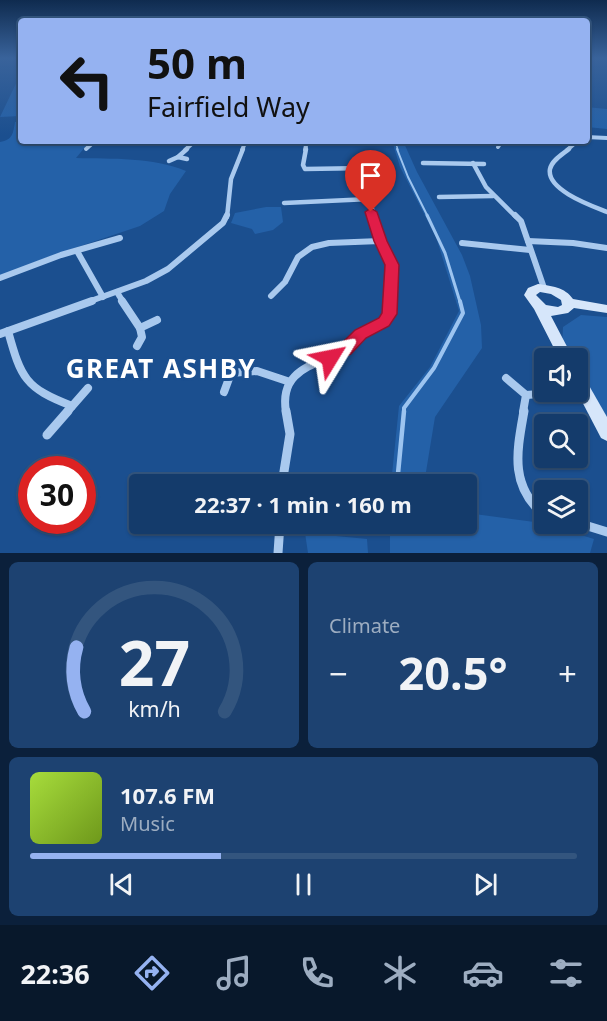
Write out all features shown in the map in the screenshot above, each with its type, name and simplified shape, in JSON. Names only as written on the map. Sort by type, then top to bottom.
[{"type":"street","points":[[590,137],[607,138]]},
{"type":"street","points":[[86,149],[92,144]]},
{"type":"street","points":[[169,161],[178,157],[192,144]]},
{"type":"street","points":[[72,406],[41,394],[22,377],[4,333],[163,273],[227,218],[230,183],[245,144]]},
{"type":"street","points":[[307,144],[303,165],[305,170],[368,168]]},
{"type":"street","points":[[573,144],[551,166],[549,172],[551,178],[572,197],[607,212]]},
{"type":"street","points":[[178,157],[187,159]]},
{"type":"street","points":[[423,163],[484,164]]},
{"type":"street","points":[[473,164],[481,180],[521,221],[544,288]]},
{"type":"street","points":[[284,474],[290,434],[284,399],[290,382],[306,366],[339,354],[360,334],[387,318],[389,314],[392,265],[380,241],[371,212],[370,199],[354,169]]},
{"type":"street","points":[[439,197],[494,195]]},
{"type":"street","points":[[284,204],[370,199]]},
{"type":"street","points":[[0,278],[120,238]]},
{"type":"street","points":[[271,296],[285,282],[298,257],[312,247],[329,243],[380,241]]},
{"type":"street","points":[[528,242],[573,243],[607,248]]},
{"type":"street","points":[[462,243],[530,250]]},
{"type":"street","points":[[77,251],[103,297]]},
{"type":"street","points":[[569,303],[566,310],[547,310],[535,304],[530,295],[532,291],[544,288],[560,293],[569,303],[607,309]]},
{"type":"street","points":[[117,292],[140,328],[142,337],[137,346]]},
{"type":"street","points":[[547,310],[553,336],[560,348]]},
{"type":"street","points":[[140,328],[157,320]]},
{"type":"street","points":[[224,392],[231,373],[257,371],[290,382]]},
{"type":"street","points":[[506,378],[526,395],[534,394]]},
{"type":"street","points":[[47,435],[88,388]]},
{"type":"street","points":[[526,395],[518,475],[528,501],[534,506]]},
{"type":"street","points":[[588,398],[607,433]]},
{"type":"street","points":[[588,526],[607,532]]},
{"type":"street","points":[[278,553],[279,534]]},
{"type":"shaded area","points":[[16,84],[18,84],[18,116],[0,117]]},
{"type":"shaded area","points":[[590,107],[607,109],[607,129],[590,127]]},
{"type":"shaded area","points":[[15,122],[18,122],[18,144],[88,144],[76,158],[146,161],[186,171],[170,194],[164,211],[140,226],[0,276],[0,142],[10,138]]},
{"type":"shaded area","points":[[393,144],[404,144],[462,255],[470,276],[481,325],[482,348],[435,417],[426,474],[392,474],[399,406],[430,367],[459,311],[436,237],[400,167]]},
{"type":"shaded area","points":[[266,207],[281,207],[283,222],[273,230],[255,234],[252,229],[231,223],[235,213]]},
{"type":"shaded area","points":[[581,315],[607,317],[607,422],[588,390],[588,348],[563,348],[563,327]]},
{"type":"shaded area","points":[[477,514],[534,522],[534,534],[578,534],[594,539],[590,553],[390,553],[390,534],[477,534]]},
{"type":"shaded area","points":[[305,534],[367,539],[368,553],[308,553]]},
{"type":"waterway","points":[[396,144],[398,150]]},
{"type":"waterway","points":[[397,149],[427,215]]},
{"type":"waterway","points":[[427,215],[445,253],[460,302]]},
{"type":"waterway","points":[[404,411],[434,368],[463,313],[460,301]]},
{"type":"waterway","points":[[398,474],[404,411]]},
{"type":"district","name":"GREAT ASHBY","points":[[161,369]]},
{"type":"route","points":[[330,358],[345,350],[366,330],[380,325],[389,314],[388,298],[392,265],[380,241],[371,212]]}]
